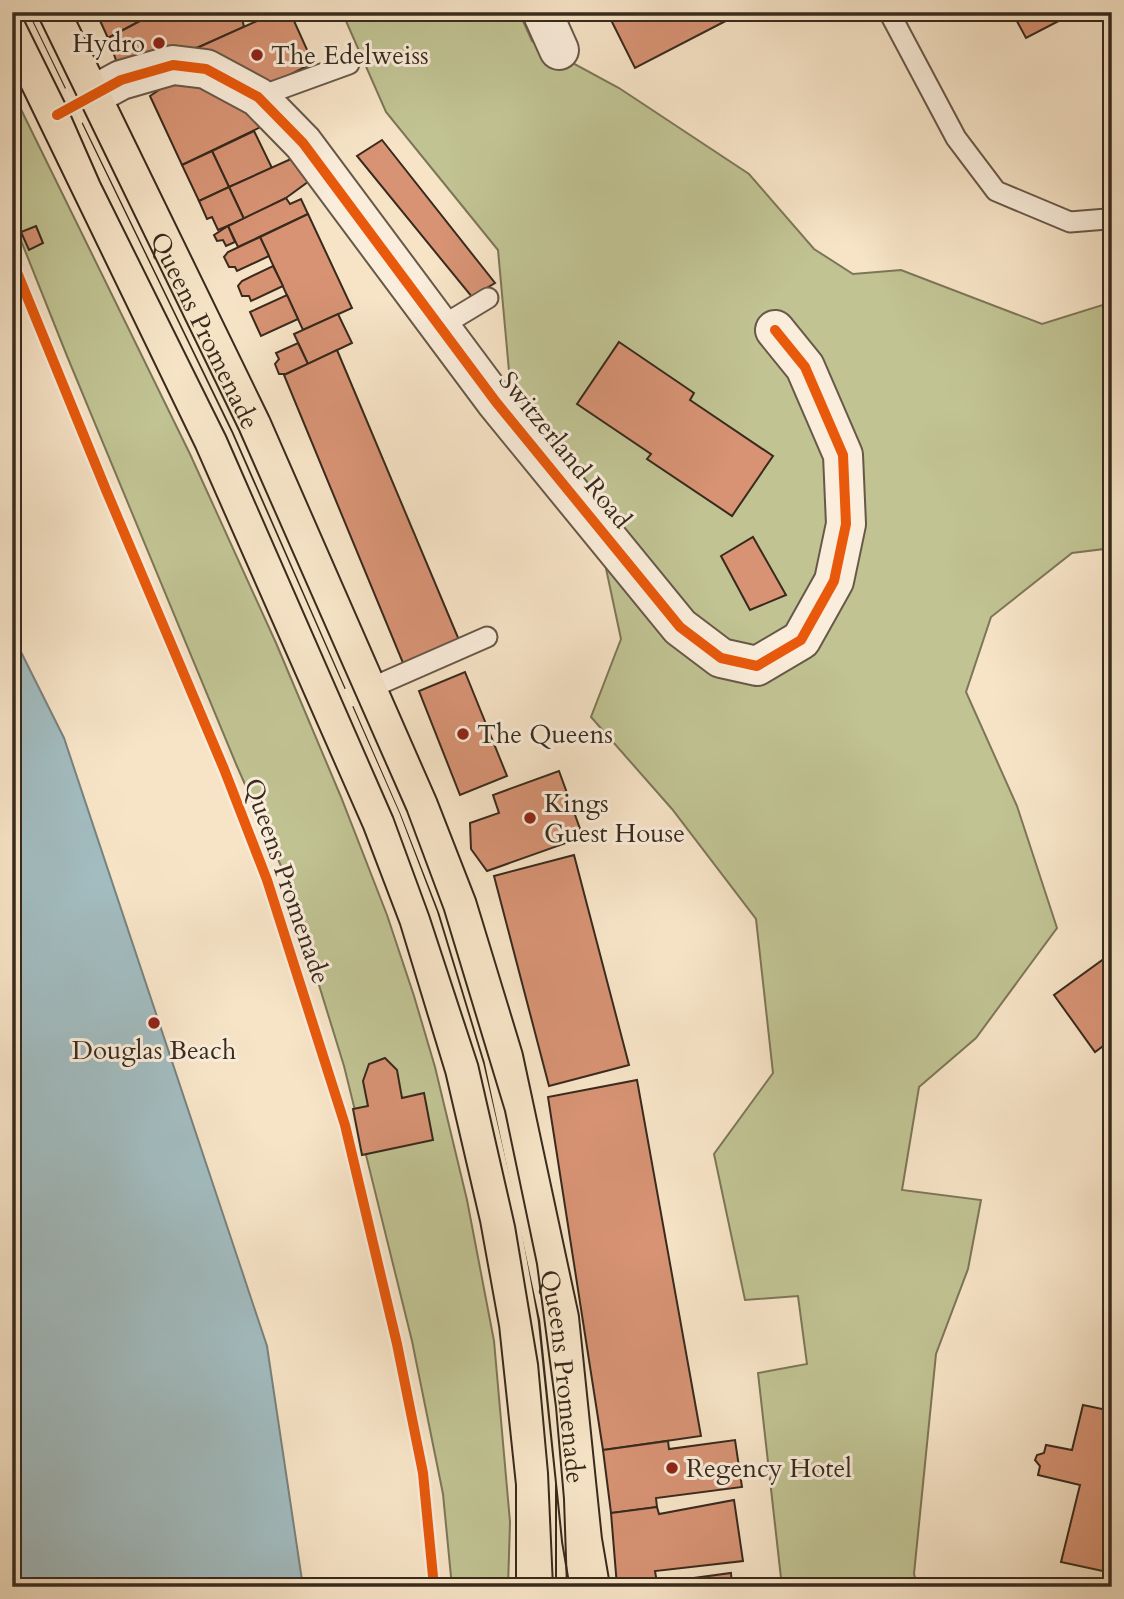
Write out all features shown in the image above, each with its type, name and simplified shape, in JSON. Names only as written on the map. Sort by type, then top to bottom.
[{"type":"main road","name":"Queens Promenade","points":[[50,12],[251,425],[368,689],[457,906],[503,1057],[559,1318],[582,1540]]},
{"type":"main road","name":"Queens Promenade","points":[[12,23],[214,440],[382,821],[419,918],[466,1069],[500,1219],[519,1324],[536,1483],[536,1587]]},
{"type":"main road","points":[[581,1587],[582,1540]]},
{"type":"main road","points":[[582,1540],[590,1587]]},
{"type":"street","points":[[542,12],[559,50]]},
{"type":"street","name":"Switzerland Road","points":[[57,115],[121,80],[173,65],[206,69],[258,97],[303,143],[504,413],[680,627],[721,658],[757,666],[801,640],[834,581],[846,524],[843,455],[805,368],[775,330]]},
{"type":"lane","points":[[890,12],[956,138],[996,191],[1070,222],[1112,217]]},
{"type":"lane","points":[[258,97],[349,64]]},
{"type":"lane","points":[[440,327],[488,298]]},
{"type":"lane","points":[[332,705],[487,637]]},
{"type":"green space","points":[[342,12],[519,12],[532,41],[619,88],[749,174],[814,249],[853,274],[901,270],[1042,324],[1112,302],[1112,548],[1072,553],[991,617],[966,692],[1017,806],[1057,928],[976,1038],[919,1087],[902,1190],[981,1200],[968,1269],[936,1354],[914,1574],[918,1587],[782,1587],[758,1373],[807,1364],[798,1296],[745,1300],[714,1154],[773,1073],[756,919],[672,809],[591,717],[621,639],[591,498],[510,382],[498,250],[386,112]]},
{"type":"green space","points":[[12,91],[190,454],[276,643],[341,797],[387,915],[414,996],[435,1067],[467,1200],[494,1341],[510,1522],[508,1587],[452,1587],[443,1494],[412,1341],[344,1066],[285,875],[236,764],[12,218]]},
{"type":"water","points":[[12,634],[64,738],[267,1346],[303,1587],[12,1587]]},
{"type":"building","points":[[96,12],[157,12],[108,38]]},
{"type":"building","name":"Hydro","points":[[157,12],[253,12],[242,18],[244,27],[199,47],[117,63],[108,38]]},
{"type":"building","name":"The Edelweiss","points":[[277,12],[290,12],[313,63],[266,87],[211,66],[199,47]]},
{"type":"building","points":[[607,12],[743,12],[635,68]]},
{"type":"building","points":[[1012,12],[1076,12],[1026,38]]},
{"type":"building","points":[[181,82],[236,97],[269,123],[182,165],[150,96],[165,86]]},
{"type":"building","points":[[254,131],[272,168],[229,187],[212,151]]},
{"type":"building","points":[[382,140],[495,283],[472,297],[357,156]]},
{"type":"building","points":[[212,151],[229,187],[199,201],[182,165]]},
{"type":"building","points":[[302,154],[320,173],[286,198],[244,219],[229,187]]},
{"type":"building","points":[[229,187],[244,219],[218,230],[212,217],[207,219],[199,201]]},
{"type":"building","points":[[286,198],[290,204],[301,199],[308,214],[238,247],[228,226]]},
{"type":"building","points":[[308,214],[352,308],[303,330],[260,237]]},
{"type":"building","points":[[36,226],[43,243],[29,250],[21,232]]},
{"type":"building","points":[[228,226],[235,242],[226,246],[223,240],[217,241],[214,235]]},
{"type":"building","points":[[260,237],[269,256],[237,271],[235,267],[229,267],[224,257],[228,252]]},
{"type":"building","points":[[273,266],[283,286],[251,301],[249,296],[242,296],[238,286],[242,281]]},
{"type":"building","points":[[287,295],[298,319],[261,336],[250,312]]},
{"type":"building","points":[[338,314],[352,343],[308,364],[294,334]]},
{"type":"building","points":[[619,342],[694,393],[690,400],[773,456],[732,516],[647,459],[651,454],[577,404]]},
{"type":"building","points":[[298,343],[308,364],[286,374],[279,374],[275,364],[279,359],[276,353]]},
{"type":"building","points":[[337,350],[459,640],[403,663],[284,375]]},
{"type":"building","points":[[753,537],[786,595],[750,610],[721,556]]},
{"type":"building","name":"The Queens","points":[[465,672],[507,776],[460,795],[419,691]]},
{"type":"building","name":"Kings Guest House","points":[[559,771],[583,837],[487,871],[471,849],[470,823],[499,813],[493,795]]},
{"type":"building","points":[[574,855],[629,1065],[549,1086],[494,876]]},
{"type":"building","points":[[1112,953],[1112,1052],[1106,1044],[1095,1052],[1054,995]]},
{"type":"building","points":[[385,1058],[397,1070],[402,1098],[424,1093],[433,1140],[362,1155],[353,1109],[368,1106],[363,1081],[369,1064]]},
{"type":"building","points":[[637,1080],[701,1436],[603,1450],[548,1097]]},
{"type":"building","points":[[1083,1405],[1112,1411],[1112,1472],[1105,1496],[1112,1497],[1112,1573],[1061,1562],[1080,1485],[1038,1475],[1040,1466],[1035,1460],[1037,1455],[1044,1453],[1046,1445],[1072,1450]]},
{"type":"building","name":"Regency Hotel","points":[[735,1440],[742,1487],[656,1498],[657,1507],[611,1513],[603,1450],[668,1441],[669,1449]]},
{"type":"building","points":[[734,1500],[743,1561],[655,1571],[657,1583],[617,1586],[611,1513],[657,1507],[659,1514]]},
{"type":"building","points":[[731,1573],[732,1587],[617,1587],[657,1583]]},
{"type":"tram line","points":[[20,12],[68,109],[100,182],[226,436],[393,817],[429,915],[478,1064],[515,1226],[538,1364],[548,1473],[553,1587]]},
{"type":"tram line","points":[[36,12],[239,430],[407,811],[444,910],[505,1111],[537,1264],[556,1407],[564,1499],[567,1587]]},
{"type":"cycle path","points":[[57,115],[121,80],[173,65],[206,69],[258,97],[303,143],[496,402],[680,627],[721,658],[757,666],[801,640],[834,581],[846,524],[843,455],[805,367],[775,330]]},
{"type":"cycle path","points":[[12,260],[224,769],[267,880],[345,1125],[397,1344],[423,1473],[434,1587]]},
{"type":"place","name":"Hydro","points":[[159,43]]},
{"type":"place","name":"The Edelweiss","points":[[257,55]]},
{"type":"place","name":"The Queens","points":[[463,734]]},
{"type":"place","name":"Kings Guest House","points":[[530,818]]},
{"type":"place","name":"Douglas Beach","points":[[154,1023]]},
{"type":"place","name":"Regency Hotel","points":[[672,1468]]}]
